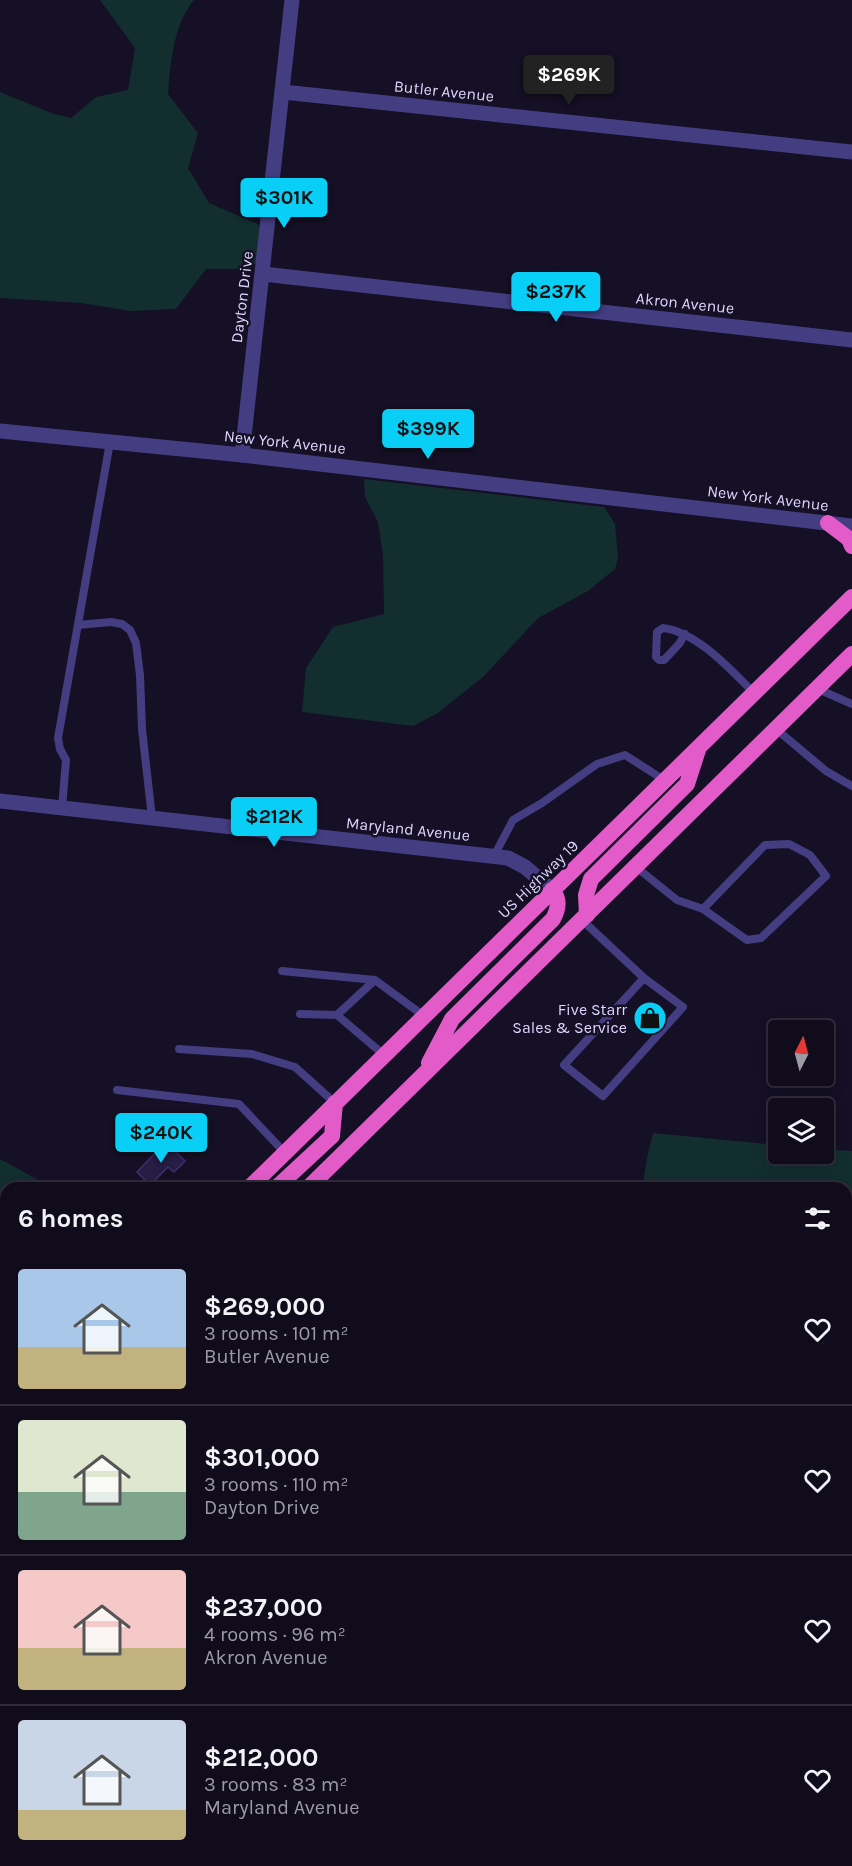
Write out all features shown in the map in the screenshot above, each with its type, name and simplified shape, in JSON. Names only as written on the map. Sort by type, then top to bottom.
[{"type":"highway","points":[[828,523],[849,539],[852,546]]},
{"type":"highway","name":"US Highway 19","points":[[255,1182],[851,596]]},
{"type":"highway","points":[[314,1182],[852,654]]},
{"type":"highway","points":[[585,917],[586,895],[591,879],[687,784],[699,746]]},
{"type":"highway","points":[[424,1075],[452,1019],[553,919],[558,897],[552,890]]},
{"type":"highway","points":[[282,1182],[332,1136],[335,1103]]},
{"type":"street","name":"Dayton Drive","points":[[242,455],[292,0]]},
{"type":"street","name":"Butler Avenue","points":[[283,92],[852,152]]},
{"type":"street","name":"Akron Avenue","points":[[263,274],[852,340]]},
{"type":"street","name":"New York Avenue","points":[[0,431],[242,455],[852,526]]},
{"type":"street","name":"Maryland Avenue","points":[[0,801],[508,858],[525,867],[552,890]]},
{"type":"lane","points":[[62,808],[66,760],[60,749],[58,738],[110,442]]},
{"type":"lane","points":[[78,625],[111,621],[122,624],[130,630],[136,644],[140,675],[142,729],[152,818]]},
{"type":"lane","points":[[686,634],[664,660],[656,657],[657,632],[663,628],[686,634],[721,661],[754,693]]},
{"type":"lane","points":[[817,688],[852,704]]},
{"type":"lane","points":[[776,729],[826,771],[852,786]]},
{"type":"lane","points":[[494,856],[513,820],[542,803],[597,764],[625,755],[664,780]]},
{"type":"lane","points":[[636,867],[676,900],[703,909],[747,940],[761,938],[826,876],[810,855],[789,844],[765,845],[703,909]]},
{"type":"lane","points":[[585,917],[644,978],[683,1007],[603,1096],[564,1065],[644,978]]},
{"type":"lane","points":[[282,971],[375,980],[424,1016]]},
{"type":"lane","points":[[337,1015],[375,980]]},
{"type":"lane","points":[[300,1014],[337,1015],[384,1055]]},
{"type":"lane","points":[[179,1049],[252,1054],[295,1067],[335,1103]]},
{"type":"lane","points":[[117,1090],[239,1104],[285,1153]]},
{"type":"green space","points":[[100,0],[194,0],[177,32],[168,94],[198,133],[188,168],[209,203],[258,224],[269,255],[247,269],[206,269],[176,309],[131,311],[81,303],[0,298],[0,92],[51,113],[71,118],[96,97],[128,90],[135,48]]},
{"type":"green space","points":[[364,479],[604,507],[615,524],[618,558],[615,569],[588,591],[538,618],[484,676],[438,713],[413,726],[302,712],[306,668],[333,627],[384,614],[383,556],[378,522],[365,497]]},
{"type":"green space","points":[[653,1133],[768,1144],[768,1164],[834,1164],[834,1150],[852,1151],[852,1182],[643,1182]]},
{"type":"green space","points":[[0,1159],[42,1182],[0,1182]]},
{"type":"building","points":[[166,1142],[185,1161],[174,1172],[168,1167],[153,1182],[147,1182],[137,1172]]},
{"type":"place","name":"Five Starr Sales & Service","points":[[650,1018]]}]
